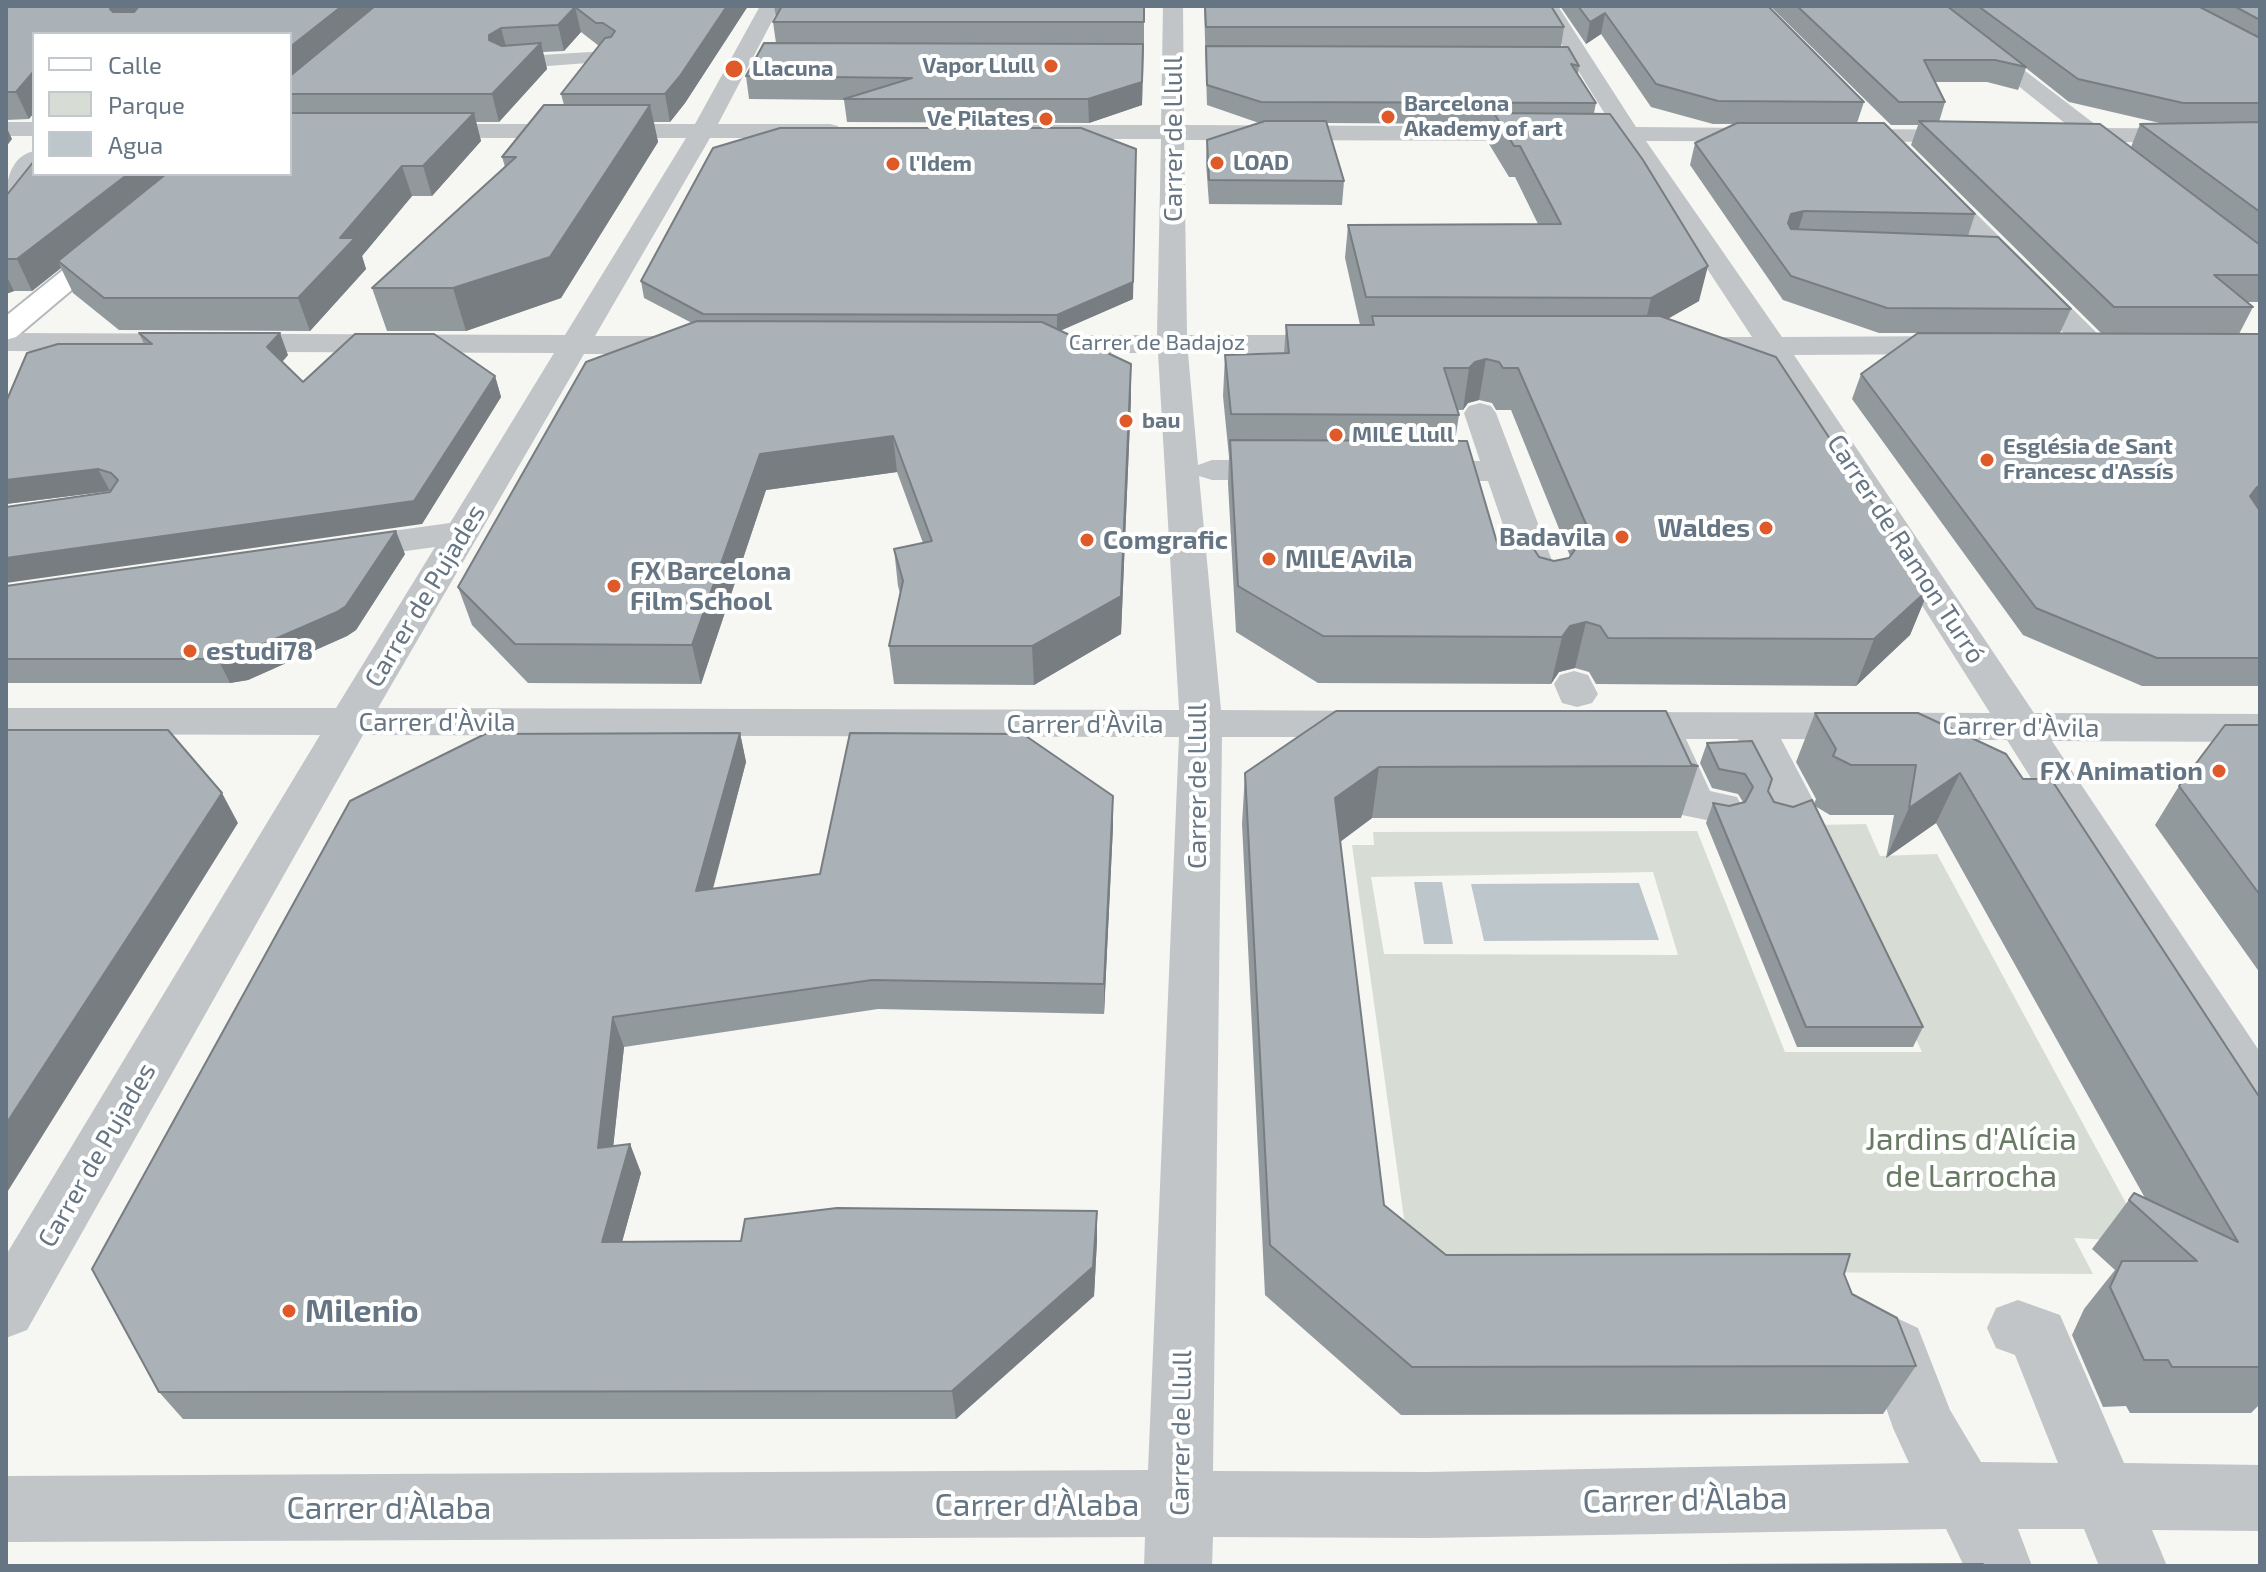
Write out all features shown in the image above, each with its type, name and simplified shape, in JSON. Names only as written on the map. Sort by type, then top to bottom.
[{"type":"main road","points":[[6,331],[195,176]]},
{"type":"street","name":"Carrer de Pujades","points":[[6,1310],[349,722],[702,131],[770,6]]},
{"type":"street","name":"Carrer de Llull","points":[[1173,6],[1172,343],[1201,724],[1178,1536]]},
{"type":"street","name":"Carrer de Ramon Turró","points":[[1548,6],[1571,58],[1631,134],[1773,345],[2260,1096]]},
{"type":"street","points":[[1928,6],[2127,161]]},
{"type":"street","points":[[743,56],[765,57]]},
{"type":"street","points":[[508,63],[607,57]]},
{"type":"street","points":[[1000,132],[1631,134],[1872,125],[1996,135]]},
{"type":"street","points":[[1872,125],[2093,346]]},
{"type":"street","points":[[6,129],[32,129]]},
{"type":"street","points":[[395,131],[857,131]]},
{"type":"street","points":[[2037,135],[2260,136]]},
{"type":"street","points":[[6,193],[32,160]]},
{"type":"street","points":[[1964,250],[1997,250]]},
{"type":"street","points":[[6,342],[720,344]]},
{"type":"street","name":"Carrer de Badajoz","points":[[999,344],[1379,344]]},
{"type":"street","points":[[1647,346],[1989,346]]},
{"type":"street","points":[[2048,346],[2123,346]]},
{"type":"street","points":[[1480,413],[1545,592]]},
{"type":"street","points":[[1212,470],[1320,470]]},
{"type":"street","points":[[1380,470],[1501,471]]},
{"type":"street","points":[[303,555],[464,532]]},
{"type":"street","name":"Carrer d'Àvila","points":[[1568,701],[1659,725],[2260,728]]},
{"type":"street","name":"Carrer d'Àvila","points":[[6,721],[1415,724]]},
{"type":"street","points":[[1659,725],[1693,806]]},
{"type":"street","points":[[1752,725],[1791,800],[1785,809]]},
{"type":"street","points":[[1848,1322],[1896,1348],[1925,1428],[1987,1535],[1998,1566]]},
{"type":"street","points":[[2018,1328],[2038,1335],[2133,1566]]},
{"type":"street","name":"Carrer d'Àlaba","points":[[6,1509],[949,1503],[1178,1536],[1427,1505],[1964,1495],[2260,1498]]},
{"type":"green space","name":"Jardins d'Alícia de Larrocha","points":[[1866,824],[1880,856],[1937,854],[2147,1242],[2074,1238],[2093,1274],[1435,1270],[1408,1247],[1352,845],[1374,845],[1373,832],[1697,831],[1785,1052],[1922,1052],[1817,825]],"holes":[[[1653,872],[1678,955],[1384,954],[1371,877]]]},
{"type":"water","points":[[1414,882],[1442,882],[1453,944],[1424,944]]},
{"type":"water","points":[[1639,883],[1659,940],[1484,941],[1471,884]]},
{"type":"building","points":[[6,6],[112,6],[110,9],[113,12],[134,12],[139,6],[342,6],[292,45],[292,32],[32,32],[32,73],[16,92],[6,92]]},
{"type":"building","points":[[375,6],[727,6],[665,94],[561,94],[605,38],[611,37],[615,31],[603,23],[596,23],[575,7],[558,25],[501,28],[489,35],[489,40],[502,46],[541,43],[492,94],[292,94],[292,74]]},
{"type":"building","points":[[782,6],[1144,6],[1144,22],[773,22]]},
{"type":"building","points":[[1205,6],[1551,6],[1564,27],[1206,27]]},
{"type":"building","points":[[1578,6],[1768,6],[1864,102],[1718,101],[1656,84],[1605,13],[1590,22]]},
{"type":"building","points":[[1797,6],[1947,6],[2026,67],[1995,60],[1924,60],[1945,102],[1899,102]]},
{"type":"building","points":[[1978,6],[2198,6],[2260,38],[2260,103],[2183,103],[2078,79]]},
{"type":"building","points":[[2234,6],[2260,6],[2260,20]]},
{"type":"building","points":[[764,43],[1143,44],[1142,82],[1088,99],[844,99],[912,78],[746,76]]},
{"type":"building","points":[[1206,46],[1568,47],[1579,66],[1571,64],[1596,103],[1261,102],[1207,85]]},
{"type":"building","points":[[544,105],[650,105],[550,257],[453,288],[372,288],[516,157],[502,157]]},
{"type":"building","points":[[292,113],[474,113],[423,166],[402,166],[340,238],[355,238],[298,298],[104,298],[58,261],[164,176],[292,176]]},
{"type":"building","points":[[1494,113],[1610,114],[1643,160],[1708,266],[1651,298],[1366,297],[1348,225],[1561,224],[1520,146],[1514,146]]},
{"type":"building","points":[[1265,121],[1326,121],[1344,181],[1209,180],[1207,140]]},
{"type":"building","points":[[1919,121],[2100,124],[2260,245],[2260,275],[2214,275],[2253,307],[2114,307]]},
{"type":"building","points":[[2260,122],[2260,212],[2140,124]]},
{"type":"building","points":[[1737,123],[1884,123],[1975,214],[1804,211],[1791,214],[1788,223],[1791,229],[1998,237],[2071,309],[1887,308],[1791,276],[1695,143]]},
{"type":"building","points":[[780,128],[1081,128],[1136,149],[1133,282],[1057,315],[703,314],[641,281],[713,148]]},
{"type":"building","points":[[32,164],[32,176],[125,176],[17,259],[6,259],[6,196]]},
{"type":"building","points":[[1372,316],[1660,316],[1776,357],[1929,589],[1874,639],[1608,638],[1600,626],[1586,622],[1570,626],[1562,637],[1323,636],[1238,586],[1230,440],[1467,441],[1498,546],[1532,546],[1539,557],[1554,561],[1569,558],[1577,547],[1596,547],[1518,368],[1503,368],[1499,362],[1486,359],[1475,362],[1469,368],[1444,368],[1459,415],[1231,414],[1225,355],[1289,353],[1286,325],[1374,325]]},
{"type":"building","points":[[697,321],[1042,322],[1131,364],[1121,596],[1032,646],[889,646],[903,581],[894,549],[932,541],[893,436],[760,454],[692,645],[515,644],[458,587],[586,362]]},
{"type":"building","points":[[139,333],[280,333],[267,347],[303,382],[355,334],[434,334],[495,376],[414,501],[6,558],[6,507],[110,492],[118,480],[111,473],[98,469],[6,480],[6,402],[27,353],[58,344],[152,344]]},
{"type":"building","points":[[1918,333],[2260,334],[2260,486],[2250,496],[2260,511],[2260,658],[2157,658],[2036,608],[1861,374]]},
{"type":"building","points":[[396,531],[346,606],[236,656],[218,659],[6,659],[6,586]]},
{"type":"building","points":[[1336,711],[1666,711],[1691,764],[1698,766],[1379,767],[1335,798],[1384,1205],[1446,1255],[1850,1254],[1844,1274],[1852,1294],[1897,1318],[1916,1366],[1412,1367],[1270,1245],[1245,773]]},
{"type":"building","points":[[1815,713],[1918,713],[2006,754],[2023,779],[2051,779],[2260,1098],[2260,1367],[2172,1367],[2168,1360],[2144,1360],[2110,1287],[2122,1261],[2197,1261],[2129,1200],[2134,1193],[2238,1242],[1960,773],[1909,808],[1916,765],[1851,765],[1833,756],[1836,749]]},
{"type":"building","points":[[2225,725],[2260,725],[2260,895],[2179,786]]},
{"type":"building","points":[[6,730],[168,730],[222,793],[6,1124]]},
{"type":"building","points":[[740,733],[696,891],[820,874],[850,733],[1023,734],[1113,796],[1104,984],[872,980],[613,1017],[598,1148],[630,1144],[602,1242],[741,1241],[745,1219],[837,1208],[1097,1211],[1093,1267],[952,1391],[159,1392],[92,1269],[350,801],[485,734]]},
{"type":"building","points":[[1752,741],[1772,779],[1768,791],[1774,802],[1793,807],[1812,800],[1923,1027],[1806,1027],[1713,803],[1729,806],[1745,802],[1753,787],[1745,774],[1719,769],[1707,743]]},
{"type":"building","points":[[1983,1564],[1984,1566],[1447,1566]]},
{"type":"place","name":"Vapor Llull","points":[[1051,66]]},
{"type":"place","name":"Llacuna","points":[[734,69]]},
{"type":"place","name":"Barcelona Akademy of art","points":[[1388,117]]},
{"type":"place","name":"Ve Pilates","points":[[1046,119]]},
{"type":"place","name":"LOAD","points":[[1217,163]]},
{"type":"place","name":"l'Idem","points":[[893,164]]},
{"type":"place","name":"bau","points":[[1126,421]]},
{"type":"place","name":"MILE Llull","points":[[1336,435]]},
{"type":"place","name":"Església de Sant Francesc d'Assís","points":[[1987,460]]},
{"type":"place","name":"Waldes","points":[[1766,528]]},
{"type":"place","name":"Badavila","points":[[1622,537]]},
{"type":"place","name":"Comgrafic","points":[[1087,540]]},
{"type":"place","name":"MILE Avila","points":[[1269,559]]},
{"type":"place","name":"FX Barcelona Film School","points":[[614,586]]},
{"type":"place","name":"estudi78","points":[[190,651]]},
{"type":"place","name":"FX Animation","points":[[2219,771]]},
{"type":"place","name":"Milenio","points":[[289,1311]]}]
